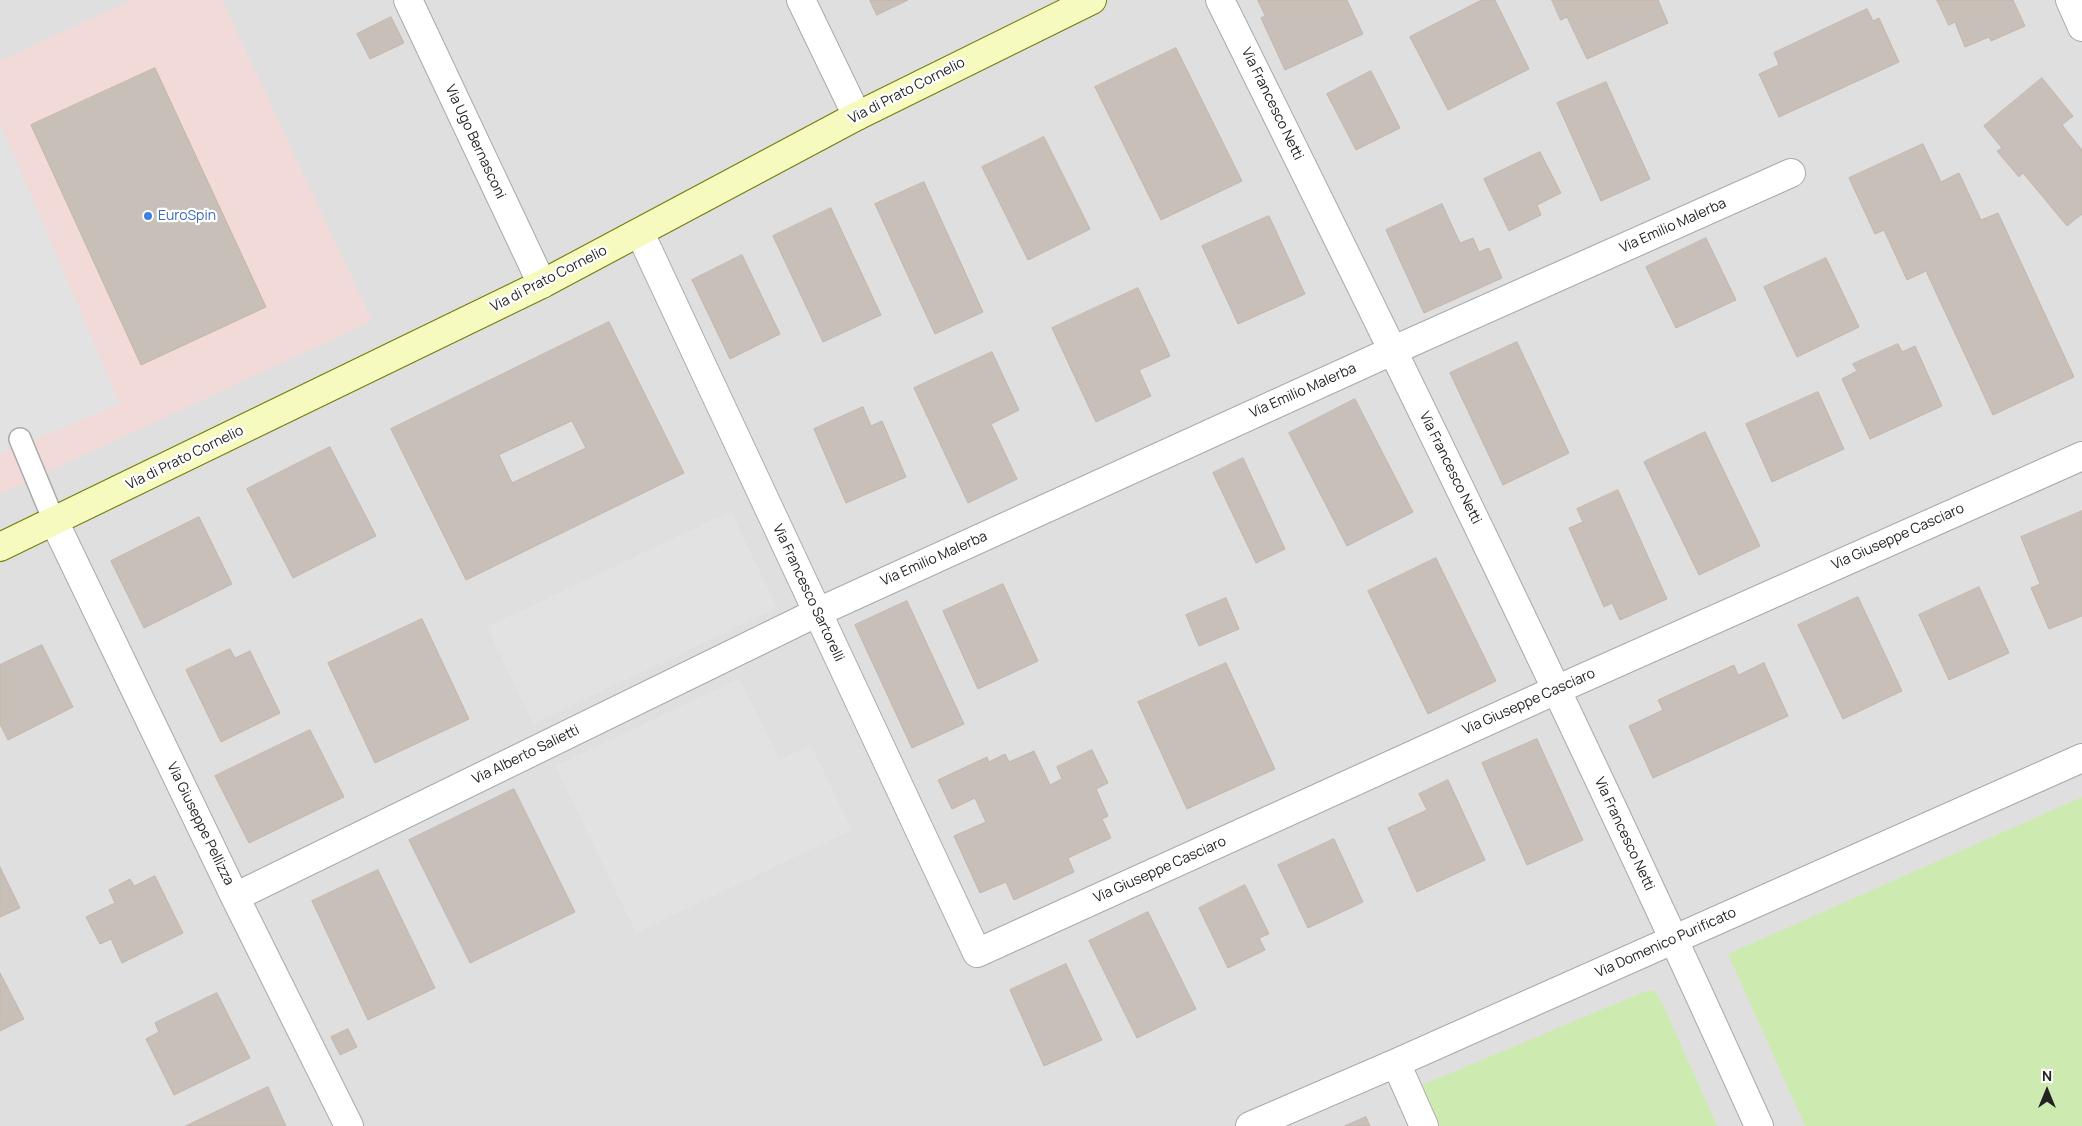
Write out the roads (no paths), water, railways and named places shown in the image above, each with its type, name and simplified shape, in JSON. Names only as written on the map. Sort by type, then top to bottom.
[{"type":"street","name":"Via Ugo Bernasconi","points":[[408,0],[542,284]]},
{"type":"street","points":[[801,0],[857,116]]},
{"type":"street","name":"Via di Prato Cornelio","points":[[0,547],[542,284],[857,116],[1092,0]]},
{"type":"street","name":"Via Francesco Netti","points":[[1220,0],[1394,350],[1675,939],[1759,1126]]},
{"type":"street","points":[[2070,0],[2082,27]]},
{"type":"street","name":"Via Emilio Malerba","points":[[816,613],[1394,350],[1791,174]]},
{"type":"street","name":"Via Francesco Sartorelli","points":[[640,232],[816,613],[977,953]]},
{"type":"street","name":"Via Giuseppe Casciaro","points":[[977,953],[1556,690],[2082,456]]},
{"type":"street","name":"Via Giuseppe Pellizza","points":[[54,522],[235,897],[349,1126]]},
{"type":"street","name":"Via Alberto Salietti","points":[[235,897],[816,613]]},
{"type":"street","name":"Via Domenico Purificato","points":[[1250,1126],[2082,758]]},
{"type":"street","points":[[1396,1063],[1424,1126]]},
{"type":"lane","points":[[20,440],[54,522]]},
{"type":"place","name":"EuroSpin","points":[[148,216]]}]
